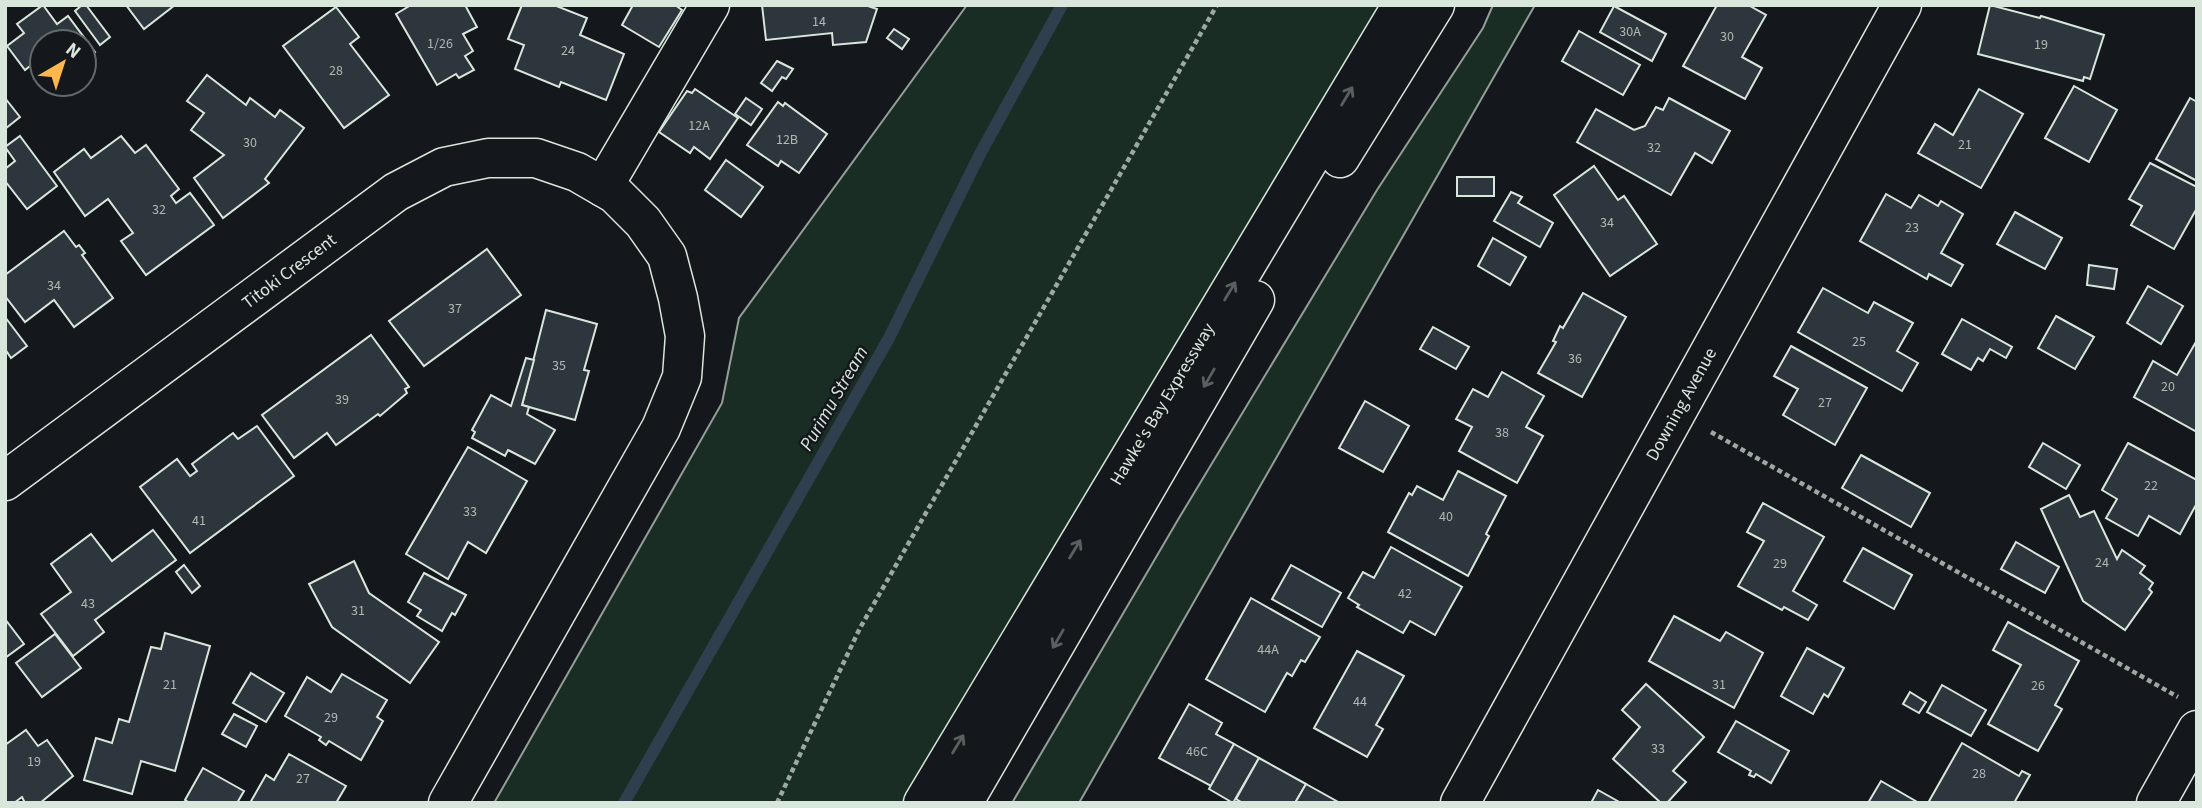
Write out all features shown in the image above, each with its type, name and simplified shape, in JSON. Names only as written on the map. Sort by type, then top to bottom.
[{"type":"main road","points":[[603,187],[710,5]]},
{"type":"main road","name":"Hawke's Bay Expressway","points":[[923,803],[1402,5]]},
{"type":"main road","name":"Hawke's Bay Expressway","points":[[963,803],[1242,322],[1435,5]]},
{"type":"main road","name":"Downing Avenue","points":[[1460,803],[1902,5]]},
{"type":"main road","name":"Titoki Crescent","points":[[5,481],[396,192],[443,167],[488,158],[536,158],[577,172],[615,194],[643,222],[667,256],[685,336],[682,377],[661,428],[448,803]]},
{"type":"main road","points":[[2156,803],[2192,717]]},
{"type":"path","points":[[777,803],[860,628],[1217,5]]},
{"type":"path","points":[[1677,412],[2192,717]]},
{"type":"green space","points":[[967,5],[1388,5],[924,803],[494,803],[722,403],[739,318]]},
{"type":"green space","points":[[1493,5],[1535,5],[1079,803],[1012,803],[1179,518],[1377,190],[1483,28]]},
{"type":"building","points":[[43,5],[57,24],[68,16],[77,28],[28,28],[28,68],[25,70],[7,46],[24,33],[17,24]]},
{"type":"building","points":[[86,5],[110,37],[100,45],[98,28],[88,28],[75,11]]},
{"type":"building","points":[[126,5],[175,5],[144,29]]},
{"type":"building","points":[[411,5],[465,5],[477,27],[463,34],[473,51],[465,56],[474,70],[459,78],[456,74],[437,85],[396,14]]},
{"type":"building","points":[[522,5],[554,5],[587,18],[580,35],[624,54],[606,100],[561,82],[559,87],[515,69],[524,45],[508,39]]},
{"type":"building","points":[[633,5],[675,5],[682,10],[659,47],[622,25]]},
{"type":"building","points":[[762,5],[865,5],[877,9],[866,42],[833,45],[832,33],[766,40]]},
{"type":"building","points":[[1717,5],[1748,5],[1766,15],[1742,57],[1762,68],[1745,99],[1683,66]]},
{"type":"building","points":[[1990,5],[2040,18],[2041,16],[2104,35],[2090,79],[2084,77],[2083,81],[1978,54]]},
{"type":"building","points":[[1614,6],[1666,34],[1652,61],[1600,32]]},
{"type":"building","points":[[336,7],[359,37],[350,44],[389,95],[344,128],[283,46]]},
{"type":"building","points":[[894,29],[909,39],[902,49],[887,38]]},
{"type":"building","points":[[1579,31],[1640,65],[1623,95],[1562,61]]},
{"type":"building","points":[[777,61],[793,69],[786,79],[782,77],[772,91],[761,83]]},
{"type":"building","points":[[207,75],[246,105],[250,98],[275,117],[280,110],[304,128],[265,179],[269,183],[223,218],[194,178],[224,155],[191,130],[204,113],[187,101]]},
{"type":"building","points":[[2074,86],[2117,110],[2089,162],[2045,138]]},
{"type":"building","points":[[695,89],[738,118],[710,159],[694,147],[690,153],[659,132],[687,91],[692,93]]},
{"type":"building","points":[[1979,89],[2023,114],[1981,188],[1918,153],[1935,124],[1953,135]]},
{"type":"building","points":[[5,98],[20,117],[5,129]]},
{"type":"building","points":[[746,98],[762,109],[751,125],[735,114]]},
{"type":"building","points":[[1669,98],[1730,131],[1712,163],[1695,153],[1671,195],[1577,142],[1596,109],[1634,130],[1645,126],[1656,107],[1663,110]]},
{"type":"building","points":[[2190,98],[2197,102],[2197,181],[2156,159]]},
{"type":"building","points":[[778,102],[783,106],[785,103],[827,134],[799,173],[781,161],[778,166],[747,145]]},
{"type":"building","points":[[20,136],[57,186],[27,209],[5,181],[5,169],[15,161],[5,147]]},
{"type":"building","points":[[121,136],[135,153],[146,145],[179,189],[171,196],[176,203],[190,193],[214,225],[146,275],[121,241],[133,233],[108,199],[85,216],[54,172],[84,149],[91,158]]},
{"type":"building","points":[[726,160],[763,187],[741,217],[705,190]]},
{"type":"building","points":[[2150,163],[2197,187],[2197,208],[2174,249],[2131,225],[2142,206],[2129,199]]},
{"type":"building","points":[[1594,166],[1618,200],[1624,196],[1657,244],[1610,276],[1554,195]]},
{"type":"building","points":[[1457,177],[1494,177],[1494,196],[1457,196]]},
{"type":"building","points":[[1511,192],[1522,197],[1518,203],[1553,223],[1540,247],[1494,221]]},
{"type":"building","points":[[1886,194],[1911,208],[1919,195],[1938,206],[1941,201],[1963,214],[1941,253],[1963,265],[1951,286],[1929,274],[1927,279],[1860,241]]},
{"type":"building","points":[[2015,212],[2062,238],[2045,269],[1997,244]]},
{"type":"building","points":[[64,231],[76,247],[79,245],[85,253],[82,255],[113,298],[74,327],[54,300],[25,322],[5,296],[5,275]]},
{"type":"building","points":[[1493,238],[1526,257],[1510,285],[1478,266]]},
{"type":"building","points":[[487,249],[521,295],[424,366],[389,321]]},
{"type":"building","points":[[2089,265],[2117,269],[2114,289],[2087,285]]},
{"type":"building","points":[[2148,286],[2183,306],[2161,344],[2127,323]]},
{"type":"building","points":[[1823,288],[1868,313],[1874,302],[1913,323],[1897,351],[1918,363],[1902,391],[1798,332]]},
{"type":"building","points":[[1583,293],[1626,317],[1582,397],[1538,373],[1556,342],[1553,341],[1560,326],[1563,328]]},
{"type":"building","points":[[546,310],[597,324],[584,370],[589,371],[575,420],[522,405]]},
{"type":"building","points":[[2056,316],[2094,337],[2075,369],[2038,348]]},
{"type":"building","points":[[5,317],[27,346],[11,358],[7,352],[5,354]]},
{"type":"building","points":[[1962,319],[2012,347],[2006,358],[1990,349],[1983,361],[1978,358],[1971,370],[1942,354]]},
{"type":"building","points":[[1433,327],[1469,347],[1456,369],[1420,349]]},
{"type":"building","points":[[371,335],[409,387],[405,389],[407,393],[380,416],[378,414],[336,445],[327,433],[294,458],[262,415]]},
{"type":"building","points":[[2197,340],[2197,432],[2134,397],[2153,361],[2177,375]]},
{"type":"building","points":[[1791,346],[1867,388],[1835,445],[1783,415],[1798,389],[1774,376]]},
{"type":"building","points":[[526,358],[534,360],[522,405],[529,407],[527,414],[555,430],[535,464],[508,450],[505,456],[472,438],[475,432],[472,430],[491,395],[511,406]]},
{"type":"building","points":[[1502,372],[1544,396],[1526,427],[1543,436],[1517,483],[1459,451],[1472,427],[1456,419],[1473,389],[1488,397]]},
{"type":"building","points":[[1365,401],[1409,426],[1383,472],[1339,448]]},
{"type":"building","points":[[257,426],[294,476],[190,553],[140,487],[177,459],[190,476],[197,471],[192,464],[233,433],[238,439]]},
{"type":"building","points":[[2043,443],[2080,465],[2066,489],[2029,467]]},
{"type":"building","points":[[2128,443],[2197,480],[2197,503],[2180,534],[2149,516],[2138,536],[2106,518],[2117,499],[2102,490]]},
{"type":"building","points":[[468,447],[527,481],[486,553],[468,542],[448,579],[406,554]]},
{"type":"building","points":[[1861,455],[1930,493],[1911,527],[1842,488]]},
{"type":"building","points":[[1458,471],[1506,496],[1468,576],[1388,532],[1409,493],[1412,495],[1417,486],[1443,500]]},
{"type":"building","points":[[2069,495],[2080,517],[2094,511],[2117,559],[2122,550],[2145,566],[2140,573],[2153,583],[2149,589],[2152,592],[2125,630],[2083,601],[2041,509]]},
{"type":"building","points":[[1763,503],[1824,537],[1793,591],[1817,605],[1808,620],[1784,607],[1782,610],[1738,586],[1764,541],[1747,532]]},
{"type":"building","points":[[153,530],[176,560],[95,620],[104,632],[73,656],[41,614],[71,592],[51,564],[91,534],[112,561]]},
{"type":"building","points":[[2016,542],[2059,567],[2045,593],[2001,569]]},
{"type":"building","points":[[1391,547],[1462,587],[1435,635],[1410,621],[1403,633],[1357,607],[1359,605],[1348,598],[1363,572],[1374,578]]},
{"type":"building","points":[[1863,548],[1912,575],[1894,609],[1844,581]]},
{"type":"building","points":[[354,561],[369,593],[439,642],[410,683],[332,627],[309,584]]},
{"type":"building","points":[[184,565],[200,586],[192,593],[176,572]]},
{"type":"building","points":[[1291,565],[1341,593],[1322,627],[1272,599]]},
{"type":"building","points":[[424,573],[466,595],[442,631],[417,616],[421,610],[408,602]]},
{"type":"building","points":[[1251,598],[1320,637],[1305,662],[1301,660],[1292,676],[1287,673],[1265,712],[1206,679]]},
{"type":"building","points":[[1674,616],[1720,641],[1726,632],[1763,653],[1734,708],[1649,661]]},
{"type":"building","points":[[5,619],[24,644],[5,658]]},
{"type":"building","points":[[2008,622],[2079,661],[2055,705],[2062,709],[2038,751],[1988,724],[2021,665],[1993,650]]},
{"type":"building","points":[[165,633],[210,646],[175,771],[141,761],[132,794],[84,780],[96,738],[112,743],[119,719],[129,722],[151,647],[161,649]]},
{"type":"building","points":[[55,634],[81,668],[42,697],[16,663]]},
{"type":"building","points":[[1807,648],[1844,668],[1828,697],[1824,694],[1813,714],[1781,696]]},
{"type":"building","points":[[1357,651],[1404,676],[1376,725],[1383,729],[1367,757],[1314,728]]},
{"type":"building","points":[[251,673],[284,693],[266,722],[233,703]]},
{"type":"building","points":[[342,674],[387,700],[377,717],[383,721],[361,760],[329,741],[326,745],[319,740],[321,737],[285,716],[307,677],[331,692]]},
{"type":"building","points":[[1646,684],[1704,737],[1673,771],[1686,782],[1667,803],[1661,803],[1613,759],[1640,727],[1622,710]]},
{"type":"building","points":[[1942,685],[1986,710],[1971,736],[1927,712]]},
{"type":"building","points":[[1910,692],[1926,702],[1919,713],[1903,704]]},
{"type":"building","points":[[1189,704],[1222,723],[1216,734],[1234,744],[1211,786],[1159,758]]},
{"type":"building","points":[[234,714],[257,726],[246,747],[222,734]]},
{"type":"building","points":[[1736,721],[1789,751],[1771,783],[1756,774],[1754,777],[1749,775],[1751,771],[1718,752]]},
{"type":"building","points":[[26,730],[38,746],[47,740],[73,776],[40,803],[25,803],[22,797],[14,803],[5,803],[5,745]]},
{"type":"building","points":[[1962,743],[2019,776],[2022,771],[2030,775],[2014,803],[1928,803]]},
{"type":"building","points":[[1234,744],[1259,758],[1233,803],[1209,789]]},
{"type":"building","points":[[289,754],[346,786],[336,803],[250,803],[266,775],[274,780]]},
{"type":"building","points":[[1259,758],[1306,784],[1295,803],[1243,803],[1236,799]]},
{"type":"building","points":[[203,768],[244,791],[237,803],[190,803],[185,800]]},
{"type":"building","points":[[1881,781],[1919,803],[1868,803]]},
{"type":"building","points":[[1306,784],[1340,803],[1295,803]]},
{"type":"building","points":[[1598,790],[1621,803],[1591,803]]},
{"type":"waterway","name":"Purimu Stream","points":[[624,803],[889,338],[980,154],[1062,5]]}]
